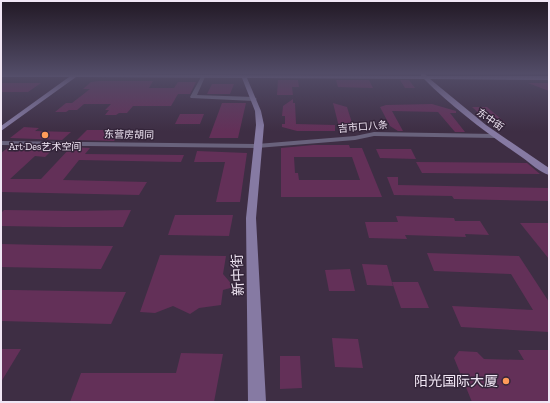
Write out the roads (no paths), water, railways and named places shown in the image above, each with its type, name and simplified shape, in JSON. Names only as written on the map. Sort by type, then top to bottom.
[{"type":"street","points":[[1,129],[51,93]]},
{"type":"street","points":[[195,93],[193,97],[254,99]]},
{"type":"street","name":"新中街","points":[[252,93],[258,111],[260,125],[251,218],[257,402]]},
{"type":"street","name":"东中街","points":[[442,93],[463,113],[549,172]]},
{"type":"street","name":"吉市口八条","points":[[257,146],[374,134],[495,136]]},
{"type":"street","name":"东营房胡同","points":[[1,143],[257,146]]},
{"type":"place","name":"Art·Des艺术空间","points":[[45,135]]},
{"type":"place","name":"阳光国际大厦","points":[[506,381]]}]
